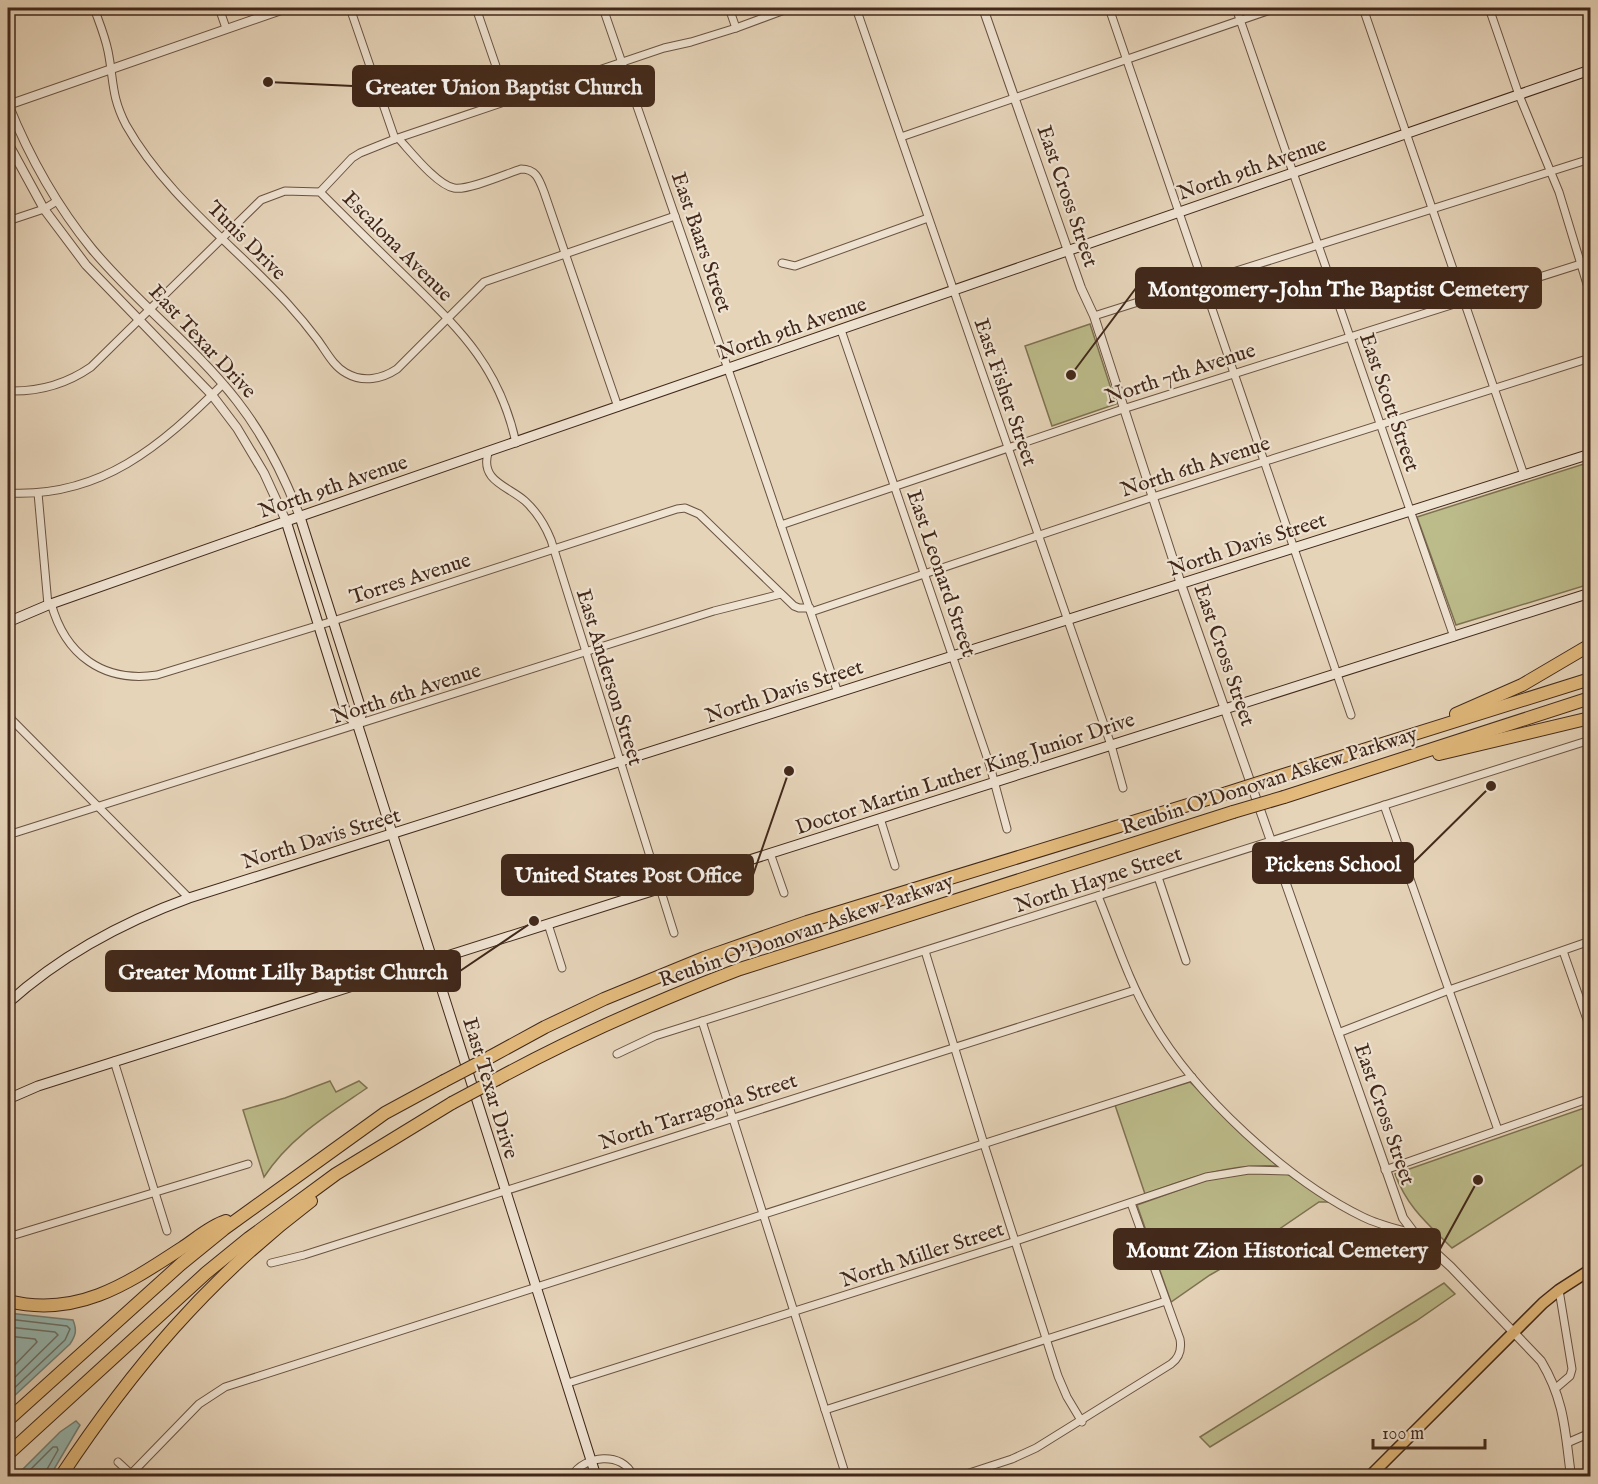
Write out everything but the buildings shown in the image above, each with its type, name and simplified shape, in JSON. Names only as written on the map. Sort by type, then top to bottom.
[{"type":"highway","points":[[1442,725],[1458,712],[1522,685],[1590,645]]},
{"type":"highway","name":"Reubin O'Donovan Askew Parkway","points":[[8,1420],[182,1264],[244,1215],[385,1113],[544,1027],[604,999],[704,958],[807,922],[1590,679]]},
{"type":"highway","name":"Reubin O'Donovan Askew Parkway","points":[[8,1454],[206,1273],[290,1207],[383,1144],[452,1103],[558,1046],[611,1021],[740,969],[1590,698]]},
{"type":"highway","points":[[1359,773],[1590,718]]},
{"type":"highway","points":[[61,1476],[142,1362],[208,1290],[283,1223],[383,1144]]},
{"type":"highway","points":[[8,1301],[21,1304],[57,1305],[99,1296],[132,1281],[220,1223],[244,1215]]},
{"type":"main road","name":"North 9th Avenue","points":[[8,622],[50,604],[286,521],[1590,70]]},
{"type":"main road","name":"North Davis Street","points":[[8,1003],[47,971],[98,939],[152,912],[189,898],[1590,454]]},
{"type":"main road","name":"East Texar Drive","points":[[300,517],[362,712],[358,726]]},
{"type":"main road","name":"East Texar Drive","points":[[286,521],[346,713],[358,726],[596,1476]]},
{"type":"main road","name":"Doctor Martin Luther King Junior Drive","points":[[10,1097],[114,1061],[1590,593]]},
{"type":"main road","points":[[1370,1476],[1515,1331],[1559,1290],[1590,1270]]},
{"type":"street","name":"Tunis Drive","points":[[94,8],[106,41],[114,96],[120,112],[141,149],[175,191],[288,303],[310,329],[334,364],[355,378],[373,379],[397,369],[484,282],[675,216]]},
{"type":"street","points":[[219,8],[226,28]]},
{"type":"street","points":[[8,104],[287,8]]},
{"type":"street","points":[[350,8],[397,139],[447,186],[463,188],[524,168],[535,173],[544,192],[618,407]]},
{"type":"street","points":[[476,8],[508,101]]},
{"type":"street","name":"East Baars Street","points":[[603,8],[811,610],[837,693]]},
{"type":"street","points":[[729,8],[736,28]]},
{"type":"street","points":[[320,192],[352,158],[360,153],[664,48],[736,28],[790,8]]},
{"type":"street","name":"East Fisher Street","points":[[856,8],[1111,746],[1123,788]]},
{"type":"street","name":"East Cross Street","points":[[983,8],[1081,288],[1094,316],[1126,408],[1181,584],[1403,1218],[1415,1234],[1515,1331],[1541,1361],[1556,1388],[1563,1410],[1571,1476]]},
{"type":"street","points":[[1109,8],[1351,715]]},
{"type":"street","name":"East Scott Street","points":[[1236,8],[1454,637]]},
{"type":"street","points":[[901,137],[1276,8]]},
{"type":"street","points":[[1363,8],[1524,475]]},
{"type":"street","points":[[1489,8],[1519,95],[1559,192],[1590,294]]},
{"type":"street","name":"East Texar Drive","points":[[8,104],[28,150],[57,201],[93,250],[223,384],[251,419],[269,448],[290,490],[300,517]]},
{"type":"street","name":"East Texar Drive","points":[[8,143],[44,209],[86,265],[212,395],[249,446],[286,521]]},
{"type":"street","points":[[1094,316],[1590,159]]},
{"type":"street","name":"Escalona Avenue","points":[[8,391],[38,390],[53,386],[76,376],[103,357],[255,204],[270,195],[285,190],[320,192],[448,318],[476,351],[506,406],[516,443]]},
{"type":"street","points":[[8,221],[44,209],[57,201]]},
{"type":"street","points":[[782,263],[795,266],[928,218]]},
{"type":"street","name":"North 7th Avenue","points":[[781,525],[1126,408],[1590,261]]},
{"type":"street","name":"East Leonard Street","points":[[841,330],[953,657],[1007,829]]},
{"type":"street","name":"North 6th Avenue","points":[[811,610],[924,575],[1153,497],[1590,358]]},
{"type":"street","points":[[8,493],[38,493],[84,484],[127,466],[166,438],[223,384]]},
{"type":"street","name":"East Anderson Street","points":[[488,453],[486,464],[491,477],[531,507],[547,532],[554,550],[674,933]]},
{"type":"street","name":"Torres Avenue","points":[[38,493],[50,604],[60,630],[76,651],[97,667],[130,677],[157,675],[333,621],[677,509],[685,508],[699,514],[781,594]]},
{"type":"street","points":[[781,594],[799,608],[811,610]]},
{"type":"street","name":"North 6th Avenue","points":[[8,835],[358,726],[714,611],[781,594]]},
{"type":"street","points":[[8,716],[189,898]]},
{"type":"street","name":"North Hayne Street","points":[[617,1054],[655,1036],[1590,740]]},
{"type":"street","points":[[1384,805],[1498,1130]]},
{"type":"street","points":[[880,818],[895,866]]},
{"type":"street","points":[[770,854],[784,893]]},
{"type":"street","points":[[1158,878],[1186,961]]},
{"type":"street","points":[[1098,896],[1135,990],[1153,1023],[1192,1077],[1212,1099],[1288,1170],[1365,1218],[1415,1234]]},
{"type":"street","points":[[548,924],[562,968]]},
{"type":"street","points":[[1338,1033],[1449,990],[1590,941]]},
{"type":"street","points":[[925,951],[1047,1340],[1067,1397],[1082,1422]]},
{"type":"street","points":[[1563,951],[1590,1028]]},
{"type":"street","name":"North Tarragona Street","points":[[271,1263],[304,1255],[505,1189],[1135,990]]},
{"type":"street","points":[[702,1021],[846,1476]]},
{"type":"street","points":[[114,1061],[167,1231]]},
{"type":"street","points":[[118,1462],[130,1475],[199,1404],[225,1387],[1192,1077]]},
{"type":"street","points":[[1385,1170],[1590,1098]]},
{"type":"street","points":[[8,1237],[248,1164]]},
{"type":"street","name":"North Miller Street","points":[[568,1383],[1016,1241],[1186,1183],[1226,1172],[1288,1170]]},
{"type":"street","points":[[960,1476],[1028,1452],[1082,1422],[1171,1365],[1179,1356],[1180,1339],[1131,1203]]},
{"type":"street","points":[[1556,1388],[1570,1376],[1572,1369],[1559,1290]]},
{"type":"street","points":[[825,1410],[1166,1301]]},
{"type":"street","points":[[1567,1443],[1590,1433]]},
{"type":"street","points":[[572,1476],[578,1468],[591,1460],[599,1459],[623,1463],[633,1476]]},
{"type":"shaded area","points":[[1090,324],[1116,404],[1052,426],[1025,346]]},
{"type":"shaded area","points":[[1590,462],[1590,584],[1456,625],[1417,517]]},
{"type":"shaded area","points":[[330,1081],[336,1092],[359,1081],[367,1088],[298,1138],[264,1177],[243,1110],[285,1098]]},
{"type":"shaded area","points":[[1190,1082],[1277,1166],[1226,1169],[1193,1177],[1145,1194],[1115,1105]]},
{"type":"shaded area","points":[[1590,1106],[1590,1160],[1452,1248],[1412,1206],[1395,1174]]},
{"type":"shaded area","points":[[1249,1173],[1287,1174],[1329,1202],[1319,1202],[1253,1247],[1252,1251],[1210,1275],[1171,1302],[1137,1205],[1207,1180]]},
{"type":"shaded area","points":[[1444,1283],[1455,1294],[1416,1321],[1210,1447],[1200,1437]]},
{"type":"water","points":[[8,1313],[73,1320],[75,1335],[70,1344],[8,1401]]},
{"type":"water","points":[[76,1421],[80,1425],[50,1476],[16,1476],[60,1432]]},
{"type":"place","name":"Greater Union Baptist Church","points":[[268,82]]},
{"type":"place","name":"Montgomery-John The Baptist Cemetery","points":[[1071,375]]},
{"type":"place","name":"United States Post Office","points":[[789,771]]},
{"type":"place","name":"Pickens School","points":[[1491,786]]},
{"type":"place","name":"Greater Mount Lilly Baptist Church","points":[[534,921]]},
{"type":"place","name":"Mount Zion Historical Cemetery","points":[[1478,1180]]}]
